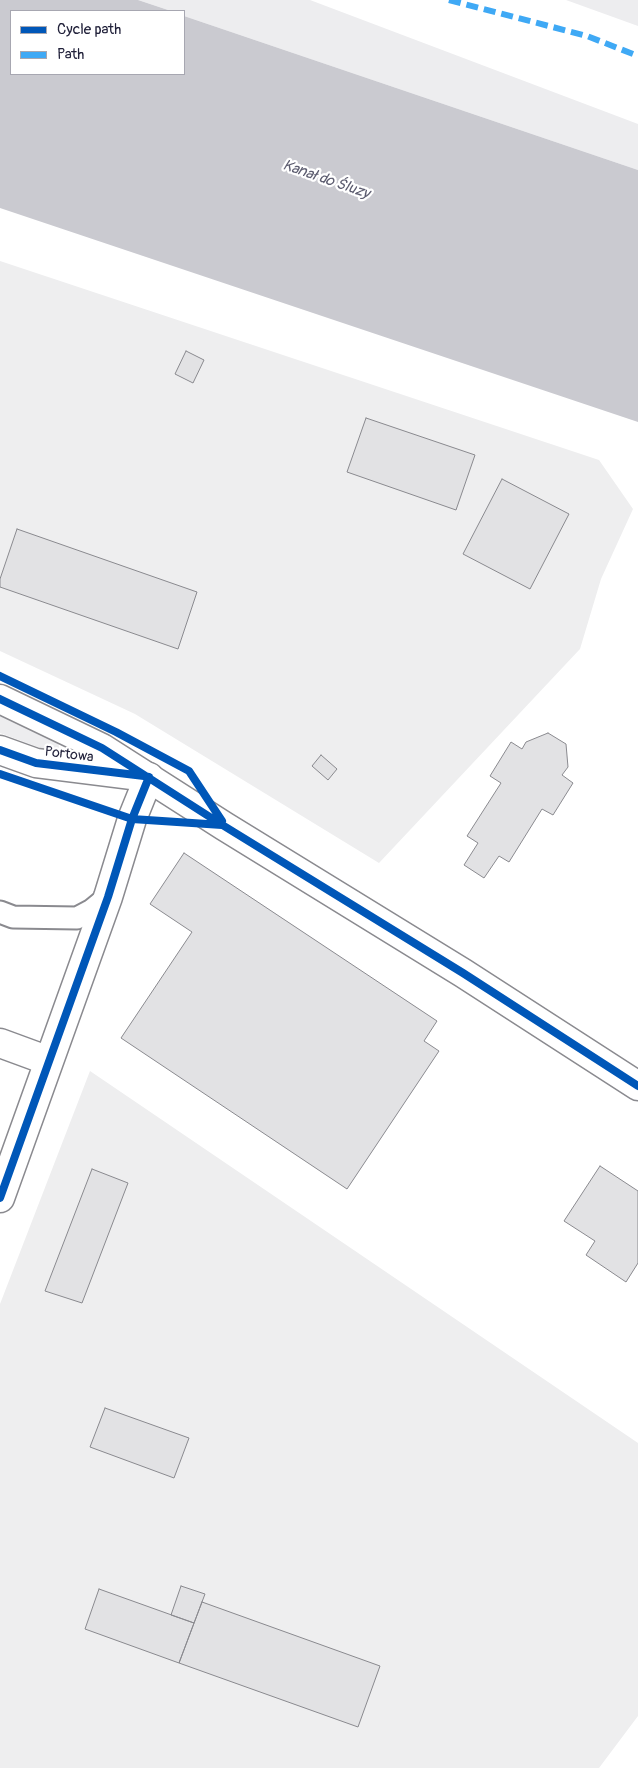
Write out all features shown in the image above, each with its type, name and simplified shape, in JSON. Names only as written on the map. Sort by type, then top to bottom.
[{"type":"street","name":"Portowa","points":[[0,699],[102,748],[149,777]]},
{"type":"street","name":"Portowa","points":[[0,750],[36,763],[149,777]]},
{"type":"street","points":[[0,1198],[108,897],[132,819],[149,777],[224,826],[463,973],[638,1086]]},
{"type":"street","points":[[0,1043],[49,1061]]},
{"type":"lane","points":[[0,912],[13,917],[77,918],[92,910],[108,897]]},
{"type":"shaded area","points":[[138,0],[310,0],[638,124],[638,170],[185,16],[185,10],[168,10]]},
{"type":"shaded area","points":[[566,0],[638,0],[638,26]]},
{"type":"shaded area","points":[[0,261],[599,460],[633,509],[601,579],[580,649],[379,863],[135,714],[0,651]]},
{"type":"shaded area","points":[[0,712],[58,740],[59,748],[46,750],[0,733]]},
{"type":"shaded area","points":[[90,1071],[638,1443],[638,1716],[599,1768],[0,1768],[0,1304]]},
{"type":"water","name":"Kanał do Śluzy","points":[[0,0],[138,0],[168,10],[10,10],[10,75],[185,75],[185,16],[638,170],[638,422],[0,208]]},
{"type":"building","points":[[186,351],[204,360],[193,383],[175,374]]},
{"type":"building","points":[[366,418],[475,455],[456,510],[347,472]]},
{"type":"building","points":[[502,479],[569,514],[530,589],[463,554]]},
{"type":"building","points":[[17,529],[197,592],[178,649],[0,587],[0,579]]},
{"type":"building","points":[[548,733],[566,744],[568,767],[562,775],[573,783],[553,815],[542,809],[509,862],[499,856],[484,878],[464,865],[478,843],[467,836],[501,783],[490,776],[511,742],[522,749],[526,742]]},
{"type":"building","points":[[321,755],[337,769],[328,780],[312,766]]},
{"type":"building","points":[[184,853],[437,1021],[424,1041],[439,1051],[347,1189],[121,1038],[192,932],[150,904]]},
{"type":"building","points":[[600,1166],[638,1191],[638,1263],[626,1282],[586,1255],[595,1241],[564,1221]]},
{"type":"building","points":[[92,1169],[128,1183],[82,1303],[45,1291]]},
{"type":"building","points":[[105,1408],[189,1438],[174,1478],[90,1447]]},
{"type":"building","points":[[181,1586],[205,1594],[194,1623],[171,1615]]},
{"type":"building","points":[[99,1589],[194,1623],[179,1663],[85,1629]]},
{"type":"building","points":[[202,1602],[380,1666],[358,1727],[179,1663]]},
{"type":"marked path","points":[[449,0],[587,36],[638,56]]},
{"type":"cycle path","points":[[0,676],[116,732],[189,771],[222,821]]},
{"type":"cycle path","points":[[0,699],[102,748],[224,826],[463,973],[638,1086]]},
{"type":"cycle path","points":[[0,750],[36,763],[144,776]]},
{"type":"cycle path","points":[[0,774],[132,819],[222,825]]},
{"type":"cycle path","points":[[0,1198],[108,897],[132,819],[149,777]]}]
